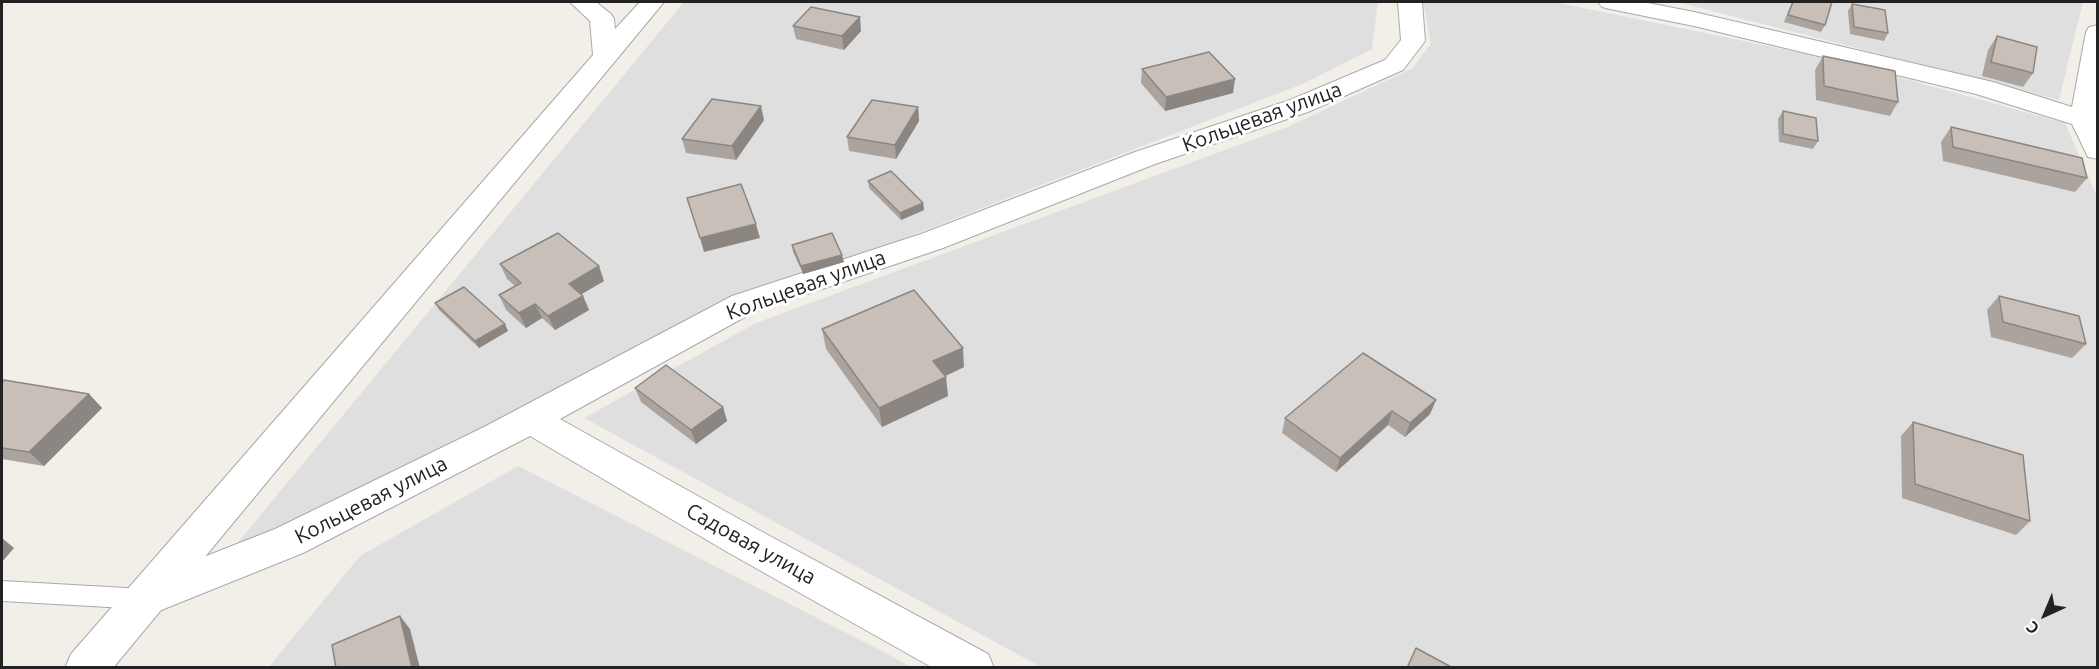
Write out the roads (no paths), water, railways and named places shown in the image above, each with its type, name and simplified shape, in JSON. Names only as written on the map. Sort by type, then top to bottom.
[{"type":"street","points":[[582,2],[602,19],[606,56]]},
{"type":"street","points":[[86,668],[652,2]]},
{"type":"street","name":"Кольцевая улица","points":[[144,599],[289,541],[531,419],[744,304],[932,241],[1145,158],[1299,106],[1394,65],[1413,41],[1410,2]]},
{"type":"street","points":[[1610,2],[1694,19],[1984,88],[2083,119]]},
{"type":"street","points":[[2097,32],[2083,119],[2097,151]]},
{"type":"street","name":"Садовая улица","points":[[531,419],[743,541],[973,668]]},
{"type":"lane","points":[[2,591],[144,599]]}]
